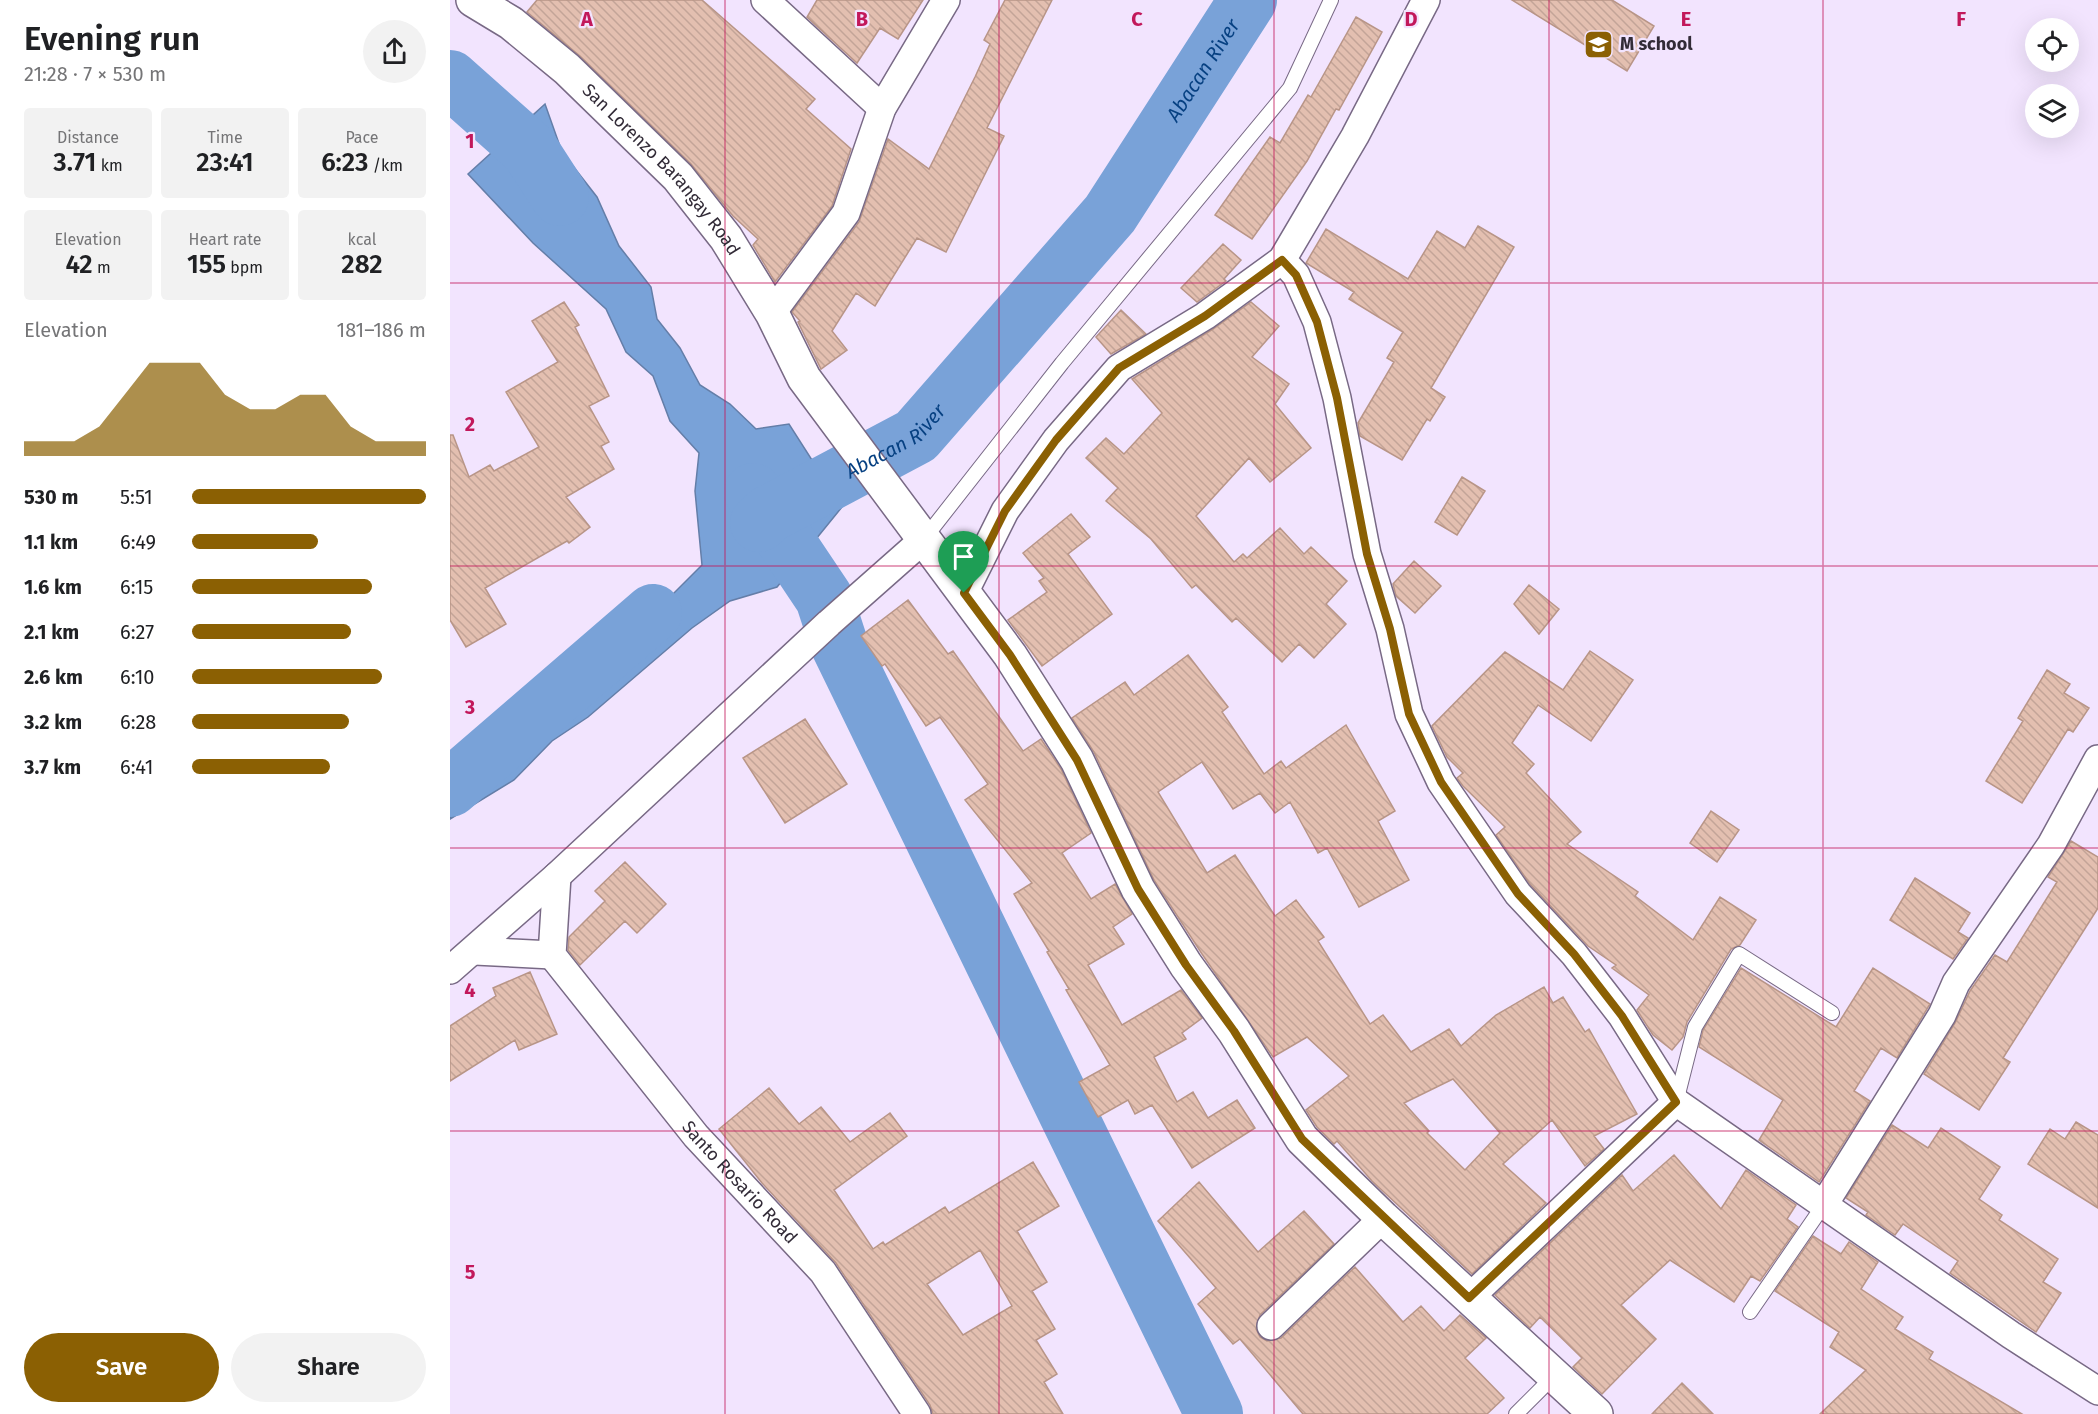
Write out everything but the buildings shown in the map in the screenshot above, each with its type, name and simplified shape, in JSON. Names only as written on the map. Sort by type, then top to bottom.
[{"type":"street","name":"San Lorenzo Barangay Road","points":[[473,0],[511,23],[567,69],[678,177],[726,238],[772,313],[804,378],[1010,655],[1077,760],[1138,889],[1186,965],[1234,1031],[1302,1139],[1383,1218],[1553,1377],[1596,1414]]},
{"type":"street","points":[[772,313],[846,213],[882,108],[946,0]]},
{"type":"street","points":[[964,593],[1005,511],[1056,440],[1119,368],[1205,316],[1282,260],[1355,136],[1426,0]]},
{"type":"street","points":[[775,3],[882,108]]},
{"type":"street","points":[[1282,260],[1296,275],[1317,322],[1337,398],[1367,554],[1390,629],[1409,714],[1441,782],[1518,894],[1574,954],[1622,1016],[1676,1102],[2011,1335],[2098,1391]]},
{"type":"street","points":[[450,970],[475,951],[557,876],[829,623],[918,530]]},
{"type":"street","points":[[1823,1206],[1942,1015],[1956,983],[2051,845],[2098,759]]},
{"type":"street","points":[[475,951],[552,955],[557,876]]},
{"type":"street","name":"Santo Rosario Road","points":[[552,955],[696,1136],[824,1272],[917,1414]]},
{"type":"street","points":[[1469,1298],[1676,1102]]},
{"type":"street","points":[[1271,1326],[1383,1218]]},
{"type":"lane","points":[[918,530],[1062,363],[1290,88],[1331,0]]},
{"type":"lane","points":[[1676,1102],[1695,1027],[1739,954],[1832,1013]]},
{"type":"lane","points":[[1750,1312],[1823,1206]]},
{"type":"lane","points":[[1516,1414],[1553,1377]]},
{"type":"water","points":[[545,104],[562,152],[597,197],[619,246],[651,287],[657,319],[680,348],[700,385],[730,404],[756,429],[789,424],[842,507],[777,587],[730,601],[692,628],[588,717],[552,741],[514,780],[450,819],[450,775],[564,696],[619,634],[670,597],[702,565],[695,491],[699,453],[670,421],[653,376],[626,352],[606,309],[533,243],[468,174]]},
{"type":"waterway","name":"Abacan River","points":[[759,523],[769,514],[916,436],[1110,214],[1248,0]]},
{"type":"waterway","points":[[450,79],[529,149],[560,197]]},
{"type":"waterway","points":[[753,492],[824,598],[839,644],[1214,1414]]},
{"type":"waterway","name":"Abacan River","points":[[450,788],[653,613]]},
{"type":"place","name":"M school","points":[[1599,44]]},
{"type":"route","points":[[1282,260],[1296,275],[1317,322],[1337,398],[1367,554],[1390,629],[1409,714],[1441,782],[1518,894],[1574,954],[1622,1016],[1676,1102],[1469,1298],[1302,1139],[1234,1031],[1186,965],[1138,889],[1077,760],[1010,655],[964,593],[1005,511],[1056,440],[1119,368],[1205,316],[1282,260]]}]
